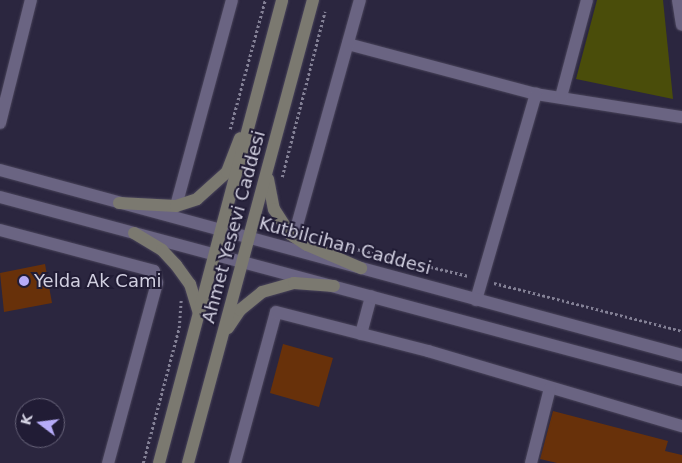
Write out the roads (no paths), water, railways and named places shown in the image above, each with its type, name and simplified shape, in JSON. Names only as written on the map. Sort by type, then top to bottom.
[{"type":"main road","name":"Ahmet Yesevi Caddesi","points":[[159,463],[217,255],[282,0]]},
{"type":"main road","name":"Ahmet Yesevi Caddesi","points":[[188,463],[313,0]]},
{"type":"main road","points":[[118,203],[176,206],[197,199],[227,172],[266,68]]},
{"type":"main road","points":[[267,171],[274,209],[279,220],[294,236],[361,268]]},
{"type":"main road","points":[[134,233],[162,250],[176,265],[190,284],[200,318]]},
{"type":"main road","points":[[221,339],[240,310],[262,292],[294,284],[334,286]]},
{"type":"street","points":[[0,123],[31,0]]},
{"type":"street","points":[[176,206],[232,0]]},
{"type":"street","points":[[294,236],[360,0]]},
{"type":"street","points":[[561,97],[588,0]]},
{"type":"street","points":[[678,0],[682,26]]},
{"type":"street","points":[[348,44],[536,94],[682,117]]},
{"type":"street","points":[[476,300],[536,94]]},
{"type":"street","name":"Kutbilcihan Caddesi","points":[[0,170],[222,232],[682,355]]},
{"type":"street","points":[[0,197],[682,380]]},
{"type":"street","points":[[0,230],[154,271],[157,283],[108,463]]},
{"type":"street","points":[[361,334],[371,296]]},
{"type":"street","points":[[235,463],[276,312],[361,334],[682,426]]},
{"type":"street","points":[[531,463],[550,388]]},
{"type":"place","name":"Yelda Ak Cami","points":[[24,281]]}]
